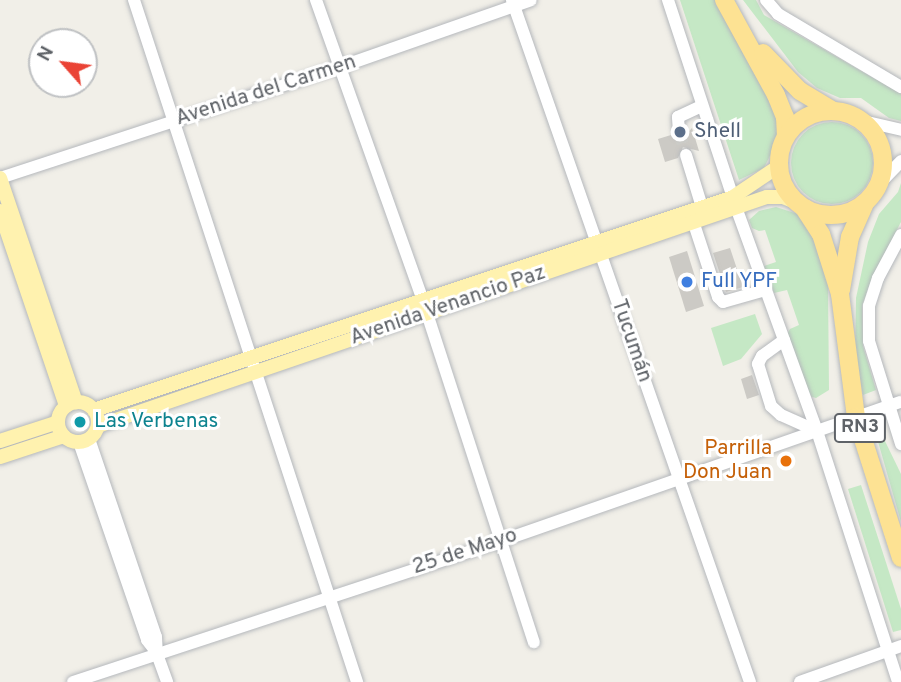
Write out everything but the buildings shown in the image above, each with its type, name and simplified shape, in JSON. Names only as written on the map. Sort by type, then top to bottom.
[{"type":"highway","points":[[724,0],[740,25],[785,117],[786,136],[779,166]]},
{"type":"highway","points":[[740,25],[776,69],[800,91],[832,110],[848,113],[863,121],[873,131],[883,157],[879,184]]},
{"type":"highway","points":[[786,136],[806,117],[832,110]]},
{"type":"highway","name":"RN3","points":[[779,166],[784,187],[821,234],[840,294],[856,418],[901,558]]},
{"type":"highway","name":"RN3","points":[[840,294],[850,237],[866,202],[879,184]]},
{"type":"highway","points":[[801,206],[820,214],[836,215],[852,211],[866,202]]},
{"type":"main road","name":"Avenida Venancio Paz","points":[[599,248],[694,224],[735,204],[779,166]]},
{"type":"main road","points":[[0,178],[71,404]]},
{"type":"main road","name":"Avenida Venancio Paz","points":[[94,410],[253,364],[599,248],[702,207],[775,196],[801,206]]},
{"type":"main road","points":[[0,211],[71,404]]},
{"type":"main road","name":"Avenida Venancio Paz","points":[[98,426],[253,364]]},
{"type":"main road","points":[[0,457],[64,436],[84,441],[98,426],[94,410],[86,403],[71,404]]},
{"type":"main road","points":[[0,441],[58,422],[71,404]]},
{"type":"main road","points":[[58,422],[64,436]]},
{"type":"street","points":[[134,0],[357,682]]},
{"type":"street","points":[[316,0],[425,305],[534,642]]},
{"type":"street","name":"Avenida del Carmen","points":[[0,178],[340,67],[513,3],[531,0]]},
{"type":"street","points":[[668,0],[735,204],[817,432],[898,682]]},
{"type":"street","points":[[766,0],[778,14],[901,87]]},
{"type":"street","name":"Tucumán","points":[[513,3],[750,682]]},
{"type":"street","points":[[679,132],[678,117],[702,106]]},
{"type":"street","points":[[863,121],[901,130]]},
{"type":"street","points":[[686,155],[702,207]]},
{"type":"street","points":[[879,184],[901,161]]},
{"type":"street","points":[[694,224],[718,298],[728,302],[765,290]]},
{"type":"street","points":[[901,234],[878,278],[869,306],[869,341],[895,404],[901,444]]},
{"type":"street","points":[[784,340],[762,356],[758,365],[771,405],[781,415],[817,432]]},
{"type":"street","name":"25 de Mayo","points":[[73,682],[501,541],[895,404]]},
{"type":"street","points":[[84,441],[147,640],[157,654],[166,682]]},
{"type":"street","points":[[800,682],[901,646]]},
{"type":"green space","points":[[680,0],[717,0],[761,79],[780,124],[778,139],[764,168],[739,180]]},
{"type":"green space","points":[[743,0],[756,0],[764,15],[901,94],[901,121],[889,118],[861,98],[840,98],[817,88],[798,72]]},
{"type":"green space","points":[[832,122],[848,125],[861,134],[870,147],[873,163],[870,179],[861,192],[848,201],[832,204],[816,201],[803,192],[794,179],[791,163],[794,147],[803,134],[816,125]]},
{"type":"green space","points":[[901,183],[901,222],[873,275],[862,306],[863,346],[876,390],[863,395],[855,356],[856,298],[868,242],[879,214],[898,192]]},
{"type":"green space","points":[[776,207],[801,215],[821,250],[828,286],[829,390],[816,398],[809,396],[787,334],[790,329],[799,325],[787,290],[774,293],[764,266],[776,262],[765,230],[752,228],[749,220],[759,211]]},
{"type":"green space","points":[[755,314],[762,334],[741,359],[723,366],[711,328]]},
{"type":"green space","points":[[875,431],[884,439],[901,474],[901,522]]},
{"type":"green space","points":[[861,485],[901,609],[901,630],[893,632],[848,489]]},
{"type":"tunnel","points":[[679,132],[686,155]]},
{"type":"place","name":"Shell","points":[[680,132]]},
{"type":"place","name":"Full YPF","points":[[687,282]]},
{"type":"place","name":"Las Verbenas","points":[[80,422]]},
{"type":"place","name":"Parrilla Don Juan","points":[[786,461]]}]
